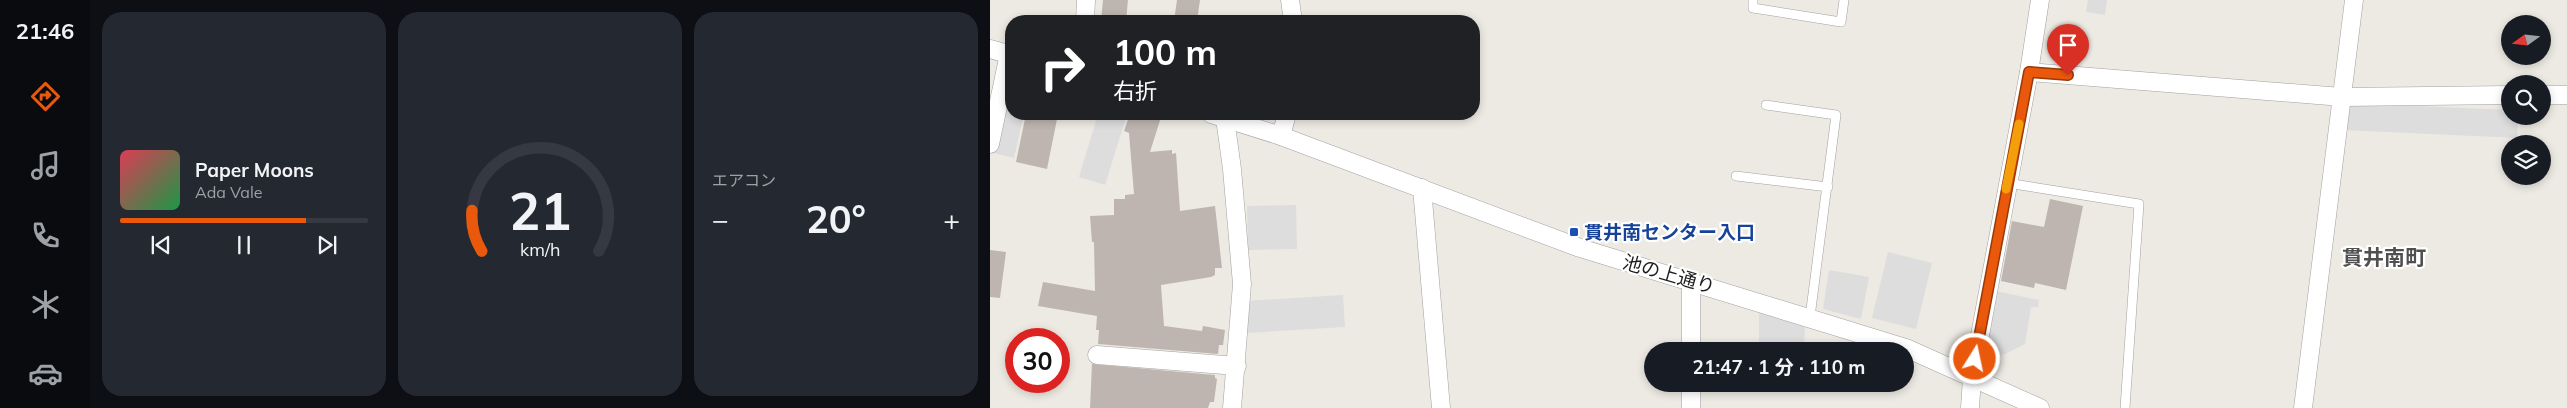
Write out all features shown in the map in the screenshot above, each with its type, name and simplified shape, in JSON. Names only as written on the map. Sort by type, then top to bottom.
[{"type":"street","points":[[1085,15],[1086,0]]},
{"type":"street","points":[[1290,0],[1292,15]]},
{"type":"street","points":[[1970,408],[1972,378],[2029,72],[2040,0]]},
{"type":"street","points":[[2303,408],[2354,0]]},
{"type":"street","points":[[990,49],[1005,54]]},
{"type":"street","points":[[2029,72],[2342,96],[2501,95]]},
{"type":"street","points":[[990,144],[1005,77]]},
{"type":"street","points":[[2551,95],[2567,95]]},
{"type":"street","points":[[1219,120],[1232,169],[1242,284],[1237,366],[1232,408]]},
{"type":"street","name":"池の上通り","points":[[1231,120],[1281,136],[1580,248],[1691,280],[1906,348],[2040,408]]},
{"type":"street","points":[[1281,136],[1285,120]]},
{"type":"street","points":[[1422,188],[1441,408]]},
{"type":"street","points":[[1691,280],[1691,342]]},
{"type":"street","points":[[1097,355],[1237,366]]},
{"type":"street","points":[[1691,392],[1691,408]]},
{"type":"lane","points":[[1753,0],[1752,8],[1841,22],[1844,0]]},
{"type":"lane","points":[[1766,105],[1836,115],[1810,317]]},
{"type":"lane","points":[[1736,176],[1828,187]]},
{"type":"lane","points":[[2007,183],[2139,204],[2125,408]]},
{"type":"shaded area","points":[[2088,0],[2107,0],[2105,15],[2086,12]]},
{"type":"shaded area","points":[[1001,102],[1005,103],[1005,120],[1023,120],[1014,158],[990,152]]},
{"type":"shaded area","points":[[2344,103],[2501,110],[2501,125],[2518,125],[2517,135],[2501,135],[2501,137],[2343,130]]},
{"type":"shaded area","points":[[1096,120],[1125,120],[1105,185],[1079,177]]},
{"type":"shaded area","points":[[1296,205],[1297,249],[1248,250],[1247,206]]},
{"type":"shaded area","points":[[1888,252],[1932,263],[1916,329],[1872,318]]},
{"type":"shaded area","points":[[1829,270],[1869,277],[1861,319],[1823,309]]},
{"type":"shaded area","points":[[1996,291],[2039,300],[2038,307],[2031,307],[2025,344],[2003,355],[1982,350]]},
{"type":"shaded area","points":[[1343,295],[1345,327],[1247,333],[1245,301]]},
{"type":"shaded area","points":[[1759,310],[1805,324],[1804,342],[1759,342]]},
{"type":"building","points":[[1103,0],[1128,0],[1127,15],[1102,15]]},
{"type":"building","points":[[1177,0],[1200,0],[1198,15],[1175,15]]},
{"type":"building","points":[[1025,120],[1057,120],[1047,169],[1016,162]]},
{"type":"building","points":[[1128,120],[1160,120],[1150,152],[1172,150],[1172,154],[1176,153],[1180,211],[1215,206],[1222,268],[1215,268],[1215,275],[1211,277],[1161,285],[1164,326],[1202,331],[1203,326],[1225,330],[1223,345],[1219,345],[1218,354],[1098,344],[1097,316],[1038,306],[1043,282],[1095,291],[1094,242],[1092,242],[1090,216],[1114,215],[1114,199],[1125,199],[1125,195],[1134,194],[1129,133],[1124,131]]},
{"type":"building","points":[[2050,199],[2083,206],[2066,290],[2035,283],[2034,288],[2001,281],[2012,221],[2044,227]]},
{"type":"building","points":[[990,250],[1006,252],[1000,298],[990,297]]},
{"type":"building","points":[[1092,364],[1215,375],[1217,379],[1214,402],[1210,402],[1208,408],[1090,408]]},
{"type":"slow traffic","points":[[2006,189],[2019,124]]},
{"type":"place","name":"貫井南センター入口","points":[[1574,232]]},
{"type":"district","name":"貫井南町","points":[[2384,257]]},
{"type":"route","points":[[1975,359],[2029,72],[2068,75]]}]
